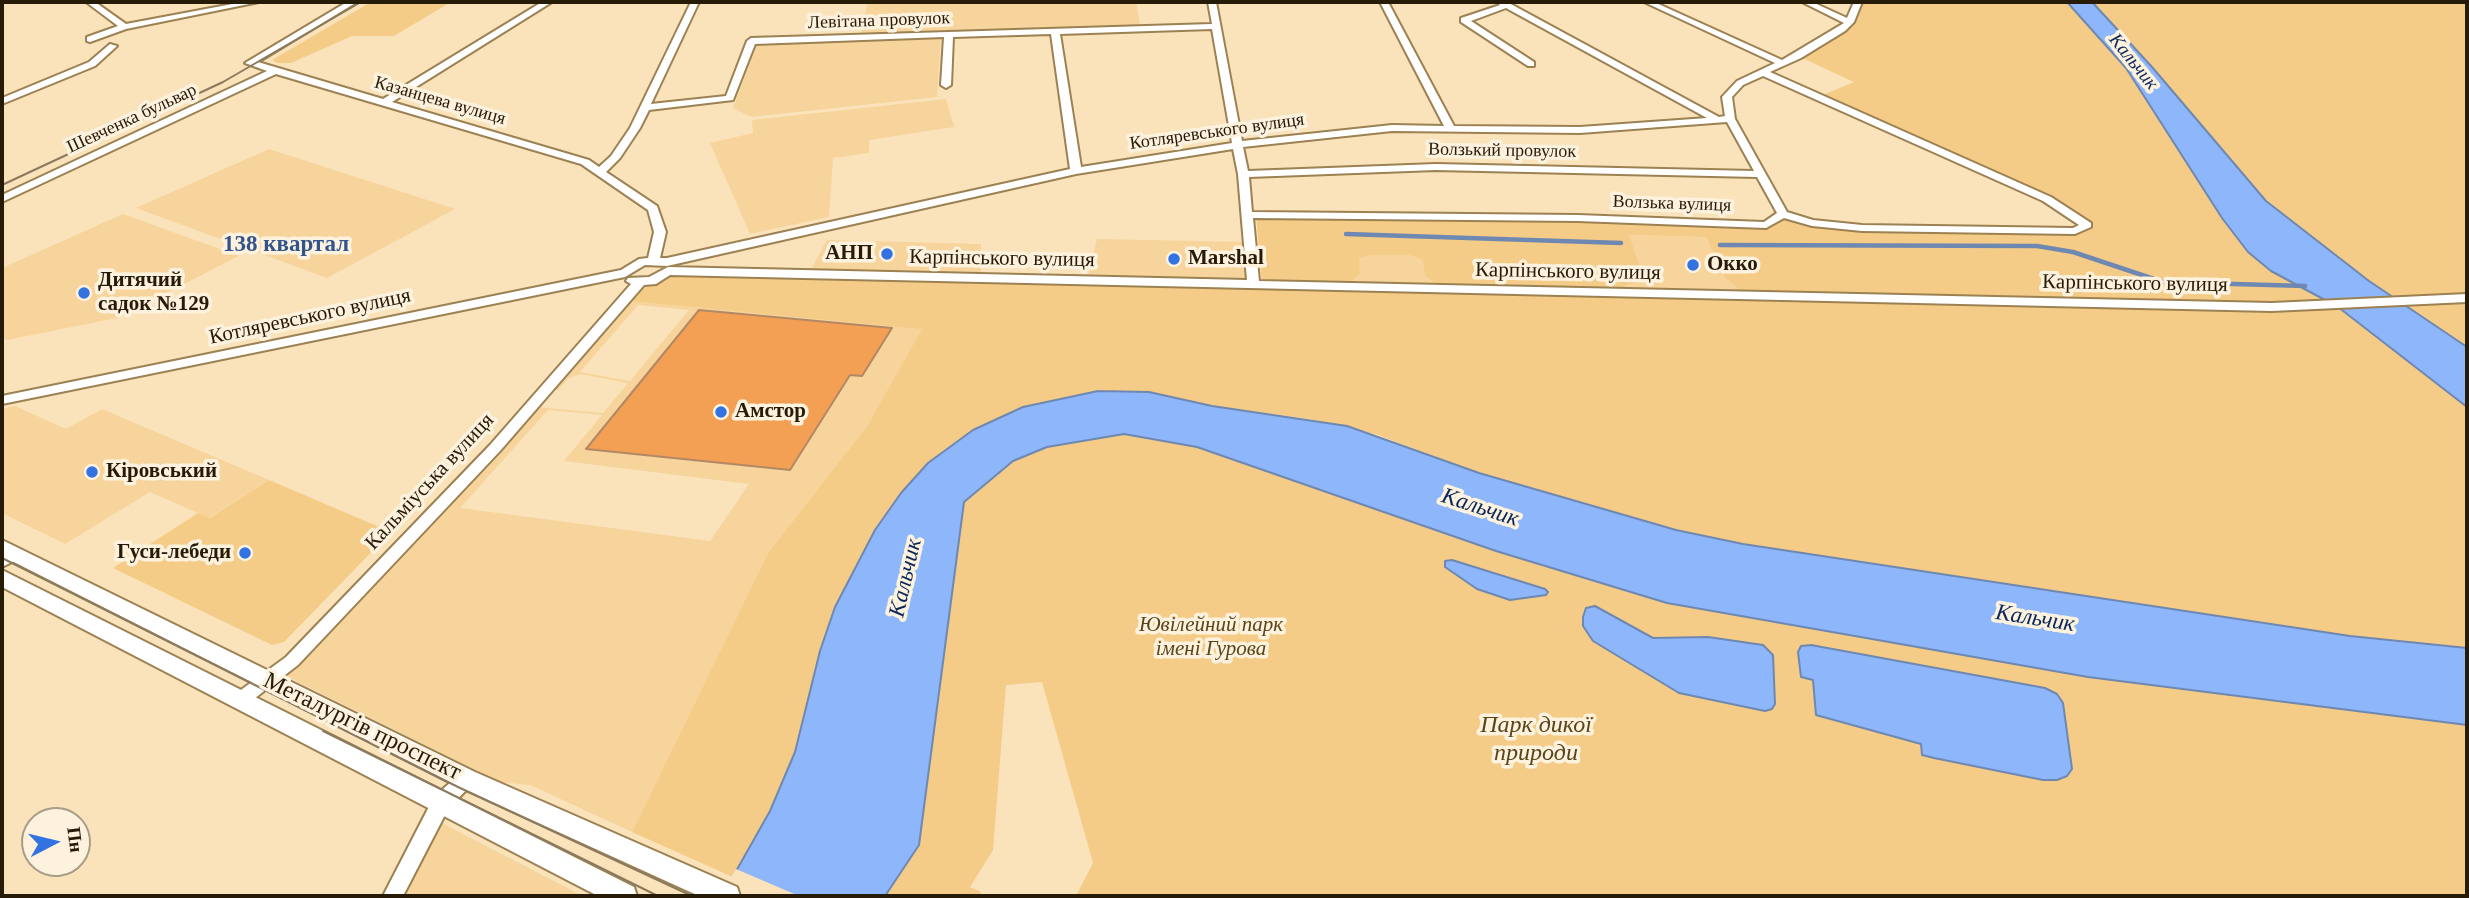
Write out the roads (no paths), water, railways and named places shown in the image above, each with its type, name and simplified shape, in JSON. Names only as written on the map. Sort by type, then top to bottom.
[{"type":"main road","name":"Металургів проспект","points":[[6,554],[466,779],[727,896]]},
{"type":"main road","name":"Металургів проспект","points":[[2,578],[624,896]]},
{"type":"street","points":[[90,2],[127,27]]},
{"type":"street","points":[[2,101],[92,64],[113,46],[90,39],[127,27],[255,2]]},
{"type":"street","name":"Казанцева вулиця","points":[[353,2],[250,63],[585,162],[601,171]]},
{"type":"street","points":[[383,103],[548,2]]},
{"type":"street","points":[[625,273],[628,280],[640,282],[657,279],[668,267],[654,259],[660,232],[653,208],[601,171],[615,158],[647,107],[695,2]]},
{"type":"street","points":[[1212,2],[1243,174],[1254,284]]},
{"type":"street","points":[[1384,2],[1450,127]]},
{"type":"street","points":[[1648,2],[1779,62]]},
{"type":"street","points":[[1806,2],[1850,22]]},
{"type":"street","points":[[1725,120],[1727,97],[1731,90],[1779,62],[1816,46],[1850,22],[1858,2]]},
{"type":"street","points":[[1531,64],[1464,20],[1504,3],[1725,120],[1761,174],[1783,214],[1812,223],[1862,228],[2075,231],[2087,225],[2047,199],[1764,73]]},
{"type":"street","name":"Левітана провулок","points":[[647,107],[730,98],[751,41],[1218,26]]},
{"type":"street","points":[[1055,31],[1076,171]]},
{"type":"street","points":[[946,85],[949,34]]},
{"type":"street","name":"Шевченка бульвар","points":[[2,191],[272,69]]},
{"type":"street","name":"Шевченка бульвар","points":[[2,199],[272,69]]},
{"type":"street","name":"Котляревського вулиця","points":[[668,267],[718,251],[1076,171],[1237,145],[1375,130],[1450,127],[1580,130],[1725,120]]},
{"type":"street","name":"Волзький провулок","points":[[1243,174],[1436,167],[1761,174]]},
{"type":"street","name":"Волзька вулиця","points":[[1249,215],[1578,218],[1766,225],[1783,214]]},
{"type":"street","points":[[716,272],[708,262],[718,251]]},
{"type":"street","name":"Котляревського вулиця","points":[[2,400],[625,273],[638,262],[654,259]]},
{"type":"street","name":"Карпінського вулиця","points":[[668,267],[716,272],[2272,307],[2467,298]]},
{"type":"street","name":"Кальміуська вулиця","points":[[240,700],[292,661],[495,448],[640,282]]},
{"type":"street","points":[[393,896],[441,803],[466,779]]},
{"type":"water","name":"Кальчик","points":[[2067,2],[2092,2],[2152,67],[2266,201],[2369,281],[2467,347],[2467,407],[2338,307],[2271,271],[2248,252],[2222,218],[2126,68]]},
{"type":"water","name":"Кальчик","points":[[1098,391],[1149,392],[1212,406],[1347,426],[1479,473],[1676,530],[1743,544],[2350,636],[2467,648],[2467,725],[2088,677],[1667,603],[1496,551],[1197,447],[1124,434],[1047,447],[1013,461],[964,502],[919,845],[885,896],[722,896],[770,811],[795,752],[820,651],[835,607],[875,530],[901,493],[928,463],[973,430],[1023,407]]},
{"type":"water","points":[[1452,560],[1548,592],[1546,595],[1510,600],[1477,589],[1445,567],[1445,561]]},
{"type":"water","points":[[1595,606],[1653,638],[1708,637],[1763,645],[1773,655],[1775,704],[1772,709],[1765,711],[1679,693],[1593,641],[1583,626],[1583,617],[1586,608]]},
{"type":"water","points":[[1811,645],[2045,688],[2057,694],[2063,703],[2072,769],[2067,776],[2057,780],[2043,780],[1934,758],[1922,755],[1921,744],[1816,715],[1813,680],[1801,677],[1798,652],[1801,646]]},
{"type":"waterway","points":[[1346,234],[1621,243]]},
{"type":"waterway","points":[[1720,245],[2037,246],[2073,252],[2163,282],[2305,286]]},
{"type":"tram line","points":[[2,185],[223,82],[361,2]]},
{"type":"tram line","points":[[2,558],[458,787],[692,896]]},
{"type":"tram line","points":[[323,731],[658,896]]},
{"type":"place","name":"АНП","points":[[887,254]]},
{"type":"place","name":"Marshal","points":[[1174,259]]},
{"type":"place","name":"Окко","points":[[1693,265]]},
{"type":"place","name":"Дитячий садок №129","points":[[84,293]]},
{"type":"place","name":"Амстор","points":[[721,412]]},
{"type":"place","name":"Кіровський","points":[[92,472]]},
{"type":"place","name":"Гуси-лебеди","points":[[245,553]]},
{"type":"district","name":"138 квартал","points":[[286,245]]},
{"type":"park label","name":"Ювілейний парк імені Гурова","points":[[1211,637]]},
{"type":"park label","name":"Парк дикої природи","points":[[1536,740]]}]
